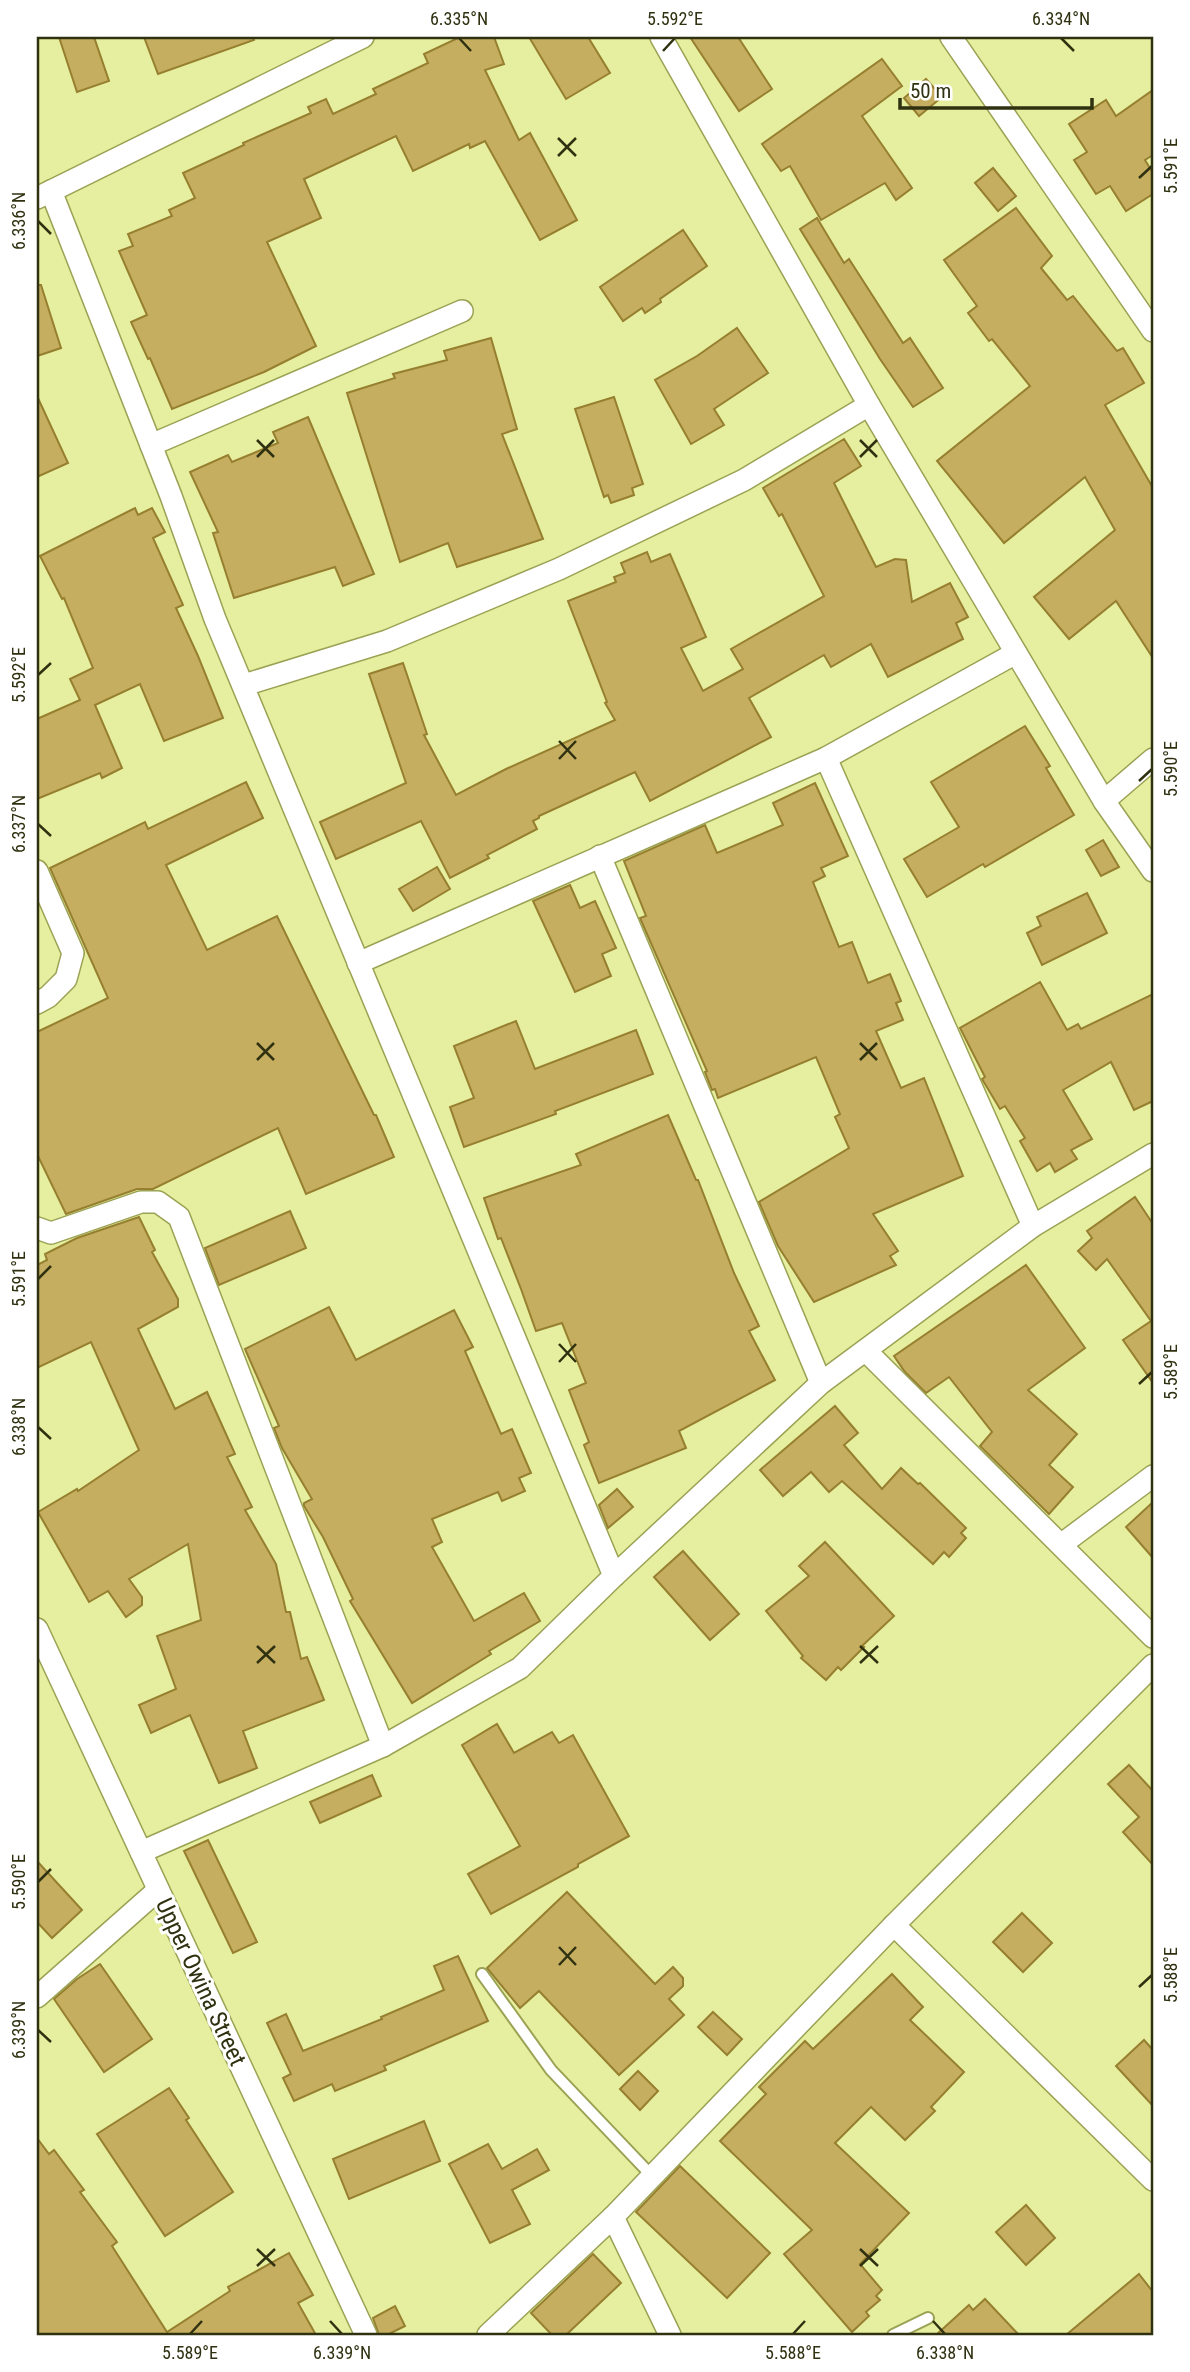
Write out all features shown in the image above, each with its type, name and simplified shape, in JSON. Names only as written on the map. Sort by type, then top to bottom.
[{"type":"street","points":[[363,37],[44,194],[151,445],[215,619],[288,798],[614,1576]]},
{"type":"street","points":[[662,37],[869,405],[1104,801],[1153,871]]},
{"type":"street","points":[[951,37],[1153,331]]},
{"type":"street","points":[[151,445],[462,311]]},
{"type":"street","points":[[244,685],[387,641],[559,569],[744,480],[869,405]]},
{"type":"street","points":[[358,963],[827,758],[1016,653]]},
{"type":"street","points":[[827,758],[1033,1226]]},
{"type":"street","points":[[1104,801],[1153,759]]},
{"type":"street","points":[[600,856],[821,1382]]},
{"type":"street","points":[[37,870],[73,953],[66,979],[48,997],[37,1003]]},
{"type":"street","points":[[141,1852],[383,1746],[520,1668],[821,1382],[1033,1226],[1153,1154]]},
{"type":"street","points":[[37,1228],[51,1233],[141,1202],[158,1202],[179,1217],[383,1746]]},
{"type":"street","points":[[866,1351],[1153,1637]]},
{"type":"street","points":[[1062,1545],[1153,1476]]},
{"type":"street","name":"Upper Owina Street","points":[[38,1634],[366,2335]]},
{"type":"street","points":[[488,2335],[613,2217],[894,1925],[1153,1665]]},
{"type":"street","points":[[37,1997],[158,1890]]},
{"type":"street","points":[[894,1925],[1153,2180]]},
{"type":"street","points":[[613,2217],[670,2335]]},
{"type":"lane","points":[[482,1974],[551,2070],[652,2176]]},
{"type":"lane","points":[[893,2335],[928,2318]]},
{"type":"building","points":[[59,37],[94,37],[109,81],[77,92]]},
{"type":"building","points":[[144,37],[253,37],[254,40],[158,74]]},
{"type":"building","points":[[460,37],[494,37],[504,64],[485,70],[519,140],[530,133],[577,220],[540,240],[485,141],[470,148],[469,144],[413,171],[396,136],[304,179],[321,218],[267,242],[316,346],[264,372],[172,409],[131,322],[147,315],[119,251],[133,246],[128,234],[172,216],[169,210],[195,198],[183,173],[311,113],[308,107],[326,99],[333,114],[376,94],[373,89],[428,63],[424,54]]},
{"type":"building","points":[[529,37],[588,37],[610,73],[566,99]]},
{"type":"building","points":[[690,37],[738,37],[772,89],[739,111]]},
{"type":"building","points":[[882,59],[902,86],[862,116],[912,188],[896,200],[885,183],[821,220],[790,166],[781,171],[762,144]]},
{"type":"building","points":[[926,79],[942,97],[919,116],[904,98]]},
{"type":"building","points":[[1153,90],[1153,155],[1145,160],[1153,173],[1153,194],[1126,211],[1110,186],[1096,194],[1074,160],[1087,152],[1069,124],[1106,100],[1116,116]]},
{"type":"building","points":[[993,168],[1016,196],[998,211],[975,183]]},
{"type":"building","points":[[1016,208],[1052,256],[1041,268],[1067,300],[1073,296],[1117,351],[1123,348],[1144,383],[1105,405],[1153,488],[1153,658],[1116,601],[1069,639],[1034,597],[1115,530],[1085,477],[1004,543],[937,461],[1030,386],[992,339],[989,341],[968,313],[977,306],[944,260]]},
{"type":"building","points":[[817,218],[844,263],[849,259],[903,343],[910,338],[943,388],[913,407],[880,359],[800,229]]},
{"type":"building","points":[[683,230],[707,266],[645,313],[642,308],[623,321],[600,287]]},
{"type":"building","points":[[37,285],[41,285],[61,348],[37,356]]},
{"type":"building","points":[[737,328],[768,373],[714,409],[724,425],[691,444],[655,380],[697,356]]},
{"type":"building","points":[[491,338],[517,429],[502,434],[543,539],[457,567],[448,543],[400,562],[347,393],[395,378],[393,374],[447,360],[444,351]]},
{"type":"building","points":[[37,396],[68,463],[37,477]]},
{"type":"building","points":[[614,397],[643,484],[632,488],[634,495],[611,503],[608,495],[604,497],[575,409]]},
{"type":"building","points":[[308,417],[374,574],[343,586],[335,567],[234,598],[213,533],[218,532],[190,472],[228,455],[232,462],[278,443],[273,432]]},
{"type":"building","points":[[844,439],[861,466],[834,483],[876,567],[895,559],[906,560],[912,602],[950,583],[968,617],[956,623],[963,639],[888,677],[871,644],[831,667],[824,655],[749,698],[771,737],[650,801],[635,772],[539,816],[533,821],[537,829],[450,878],[421,821],[336,859],[320,822],[406,783],[369,674],[403,663],[427,734],[424,735],[456,795],[506,769],[615,720],[605,703],[607,702],[568,601],[616,582],[614,577],[625,573],[621,563],[647,552],[651,562],[670,554],[706,637],[681,648],[703,691],[743,669],[731,649],[824,596],[782,514],[779,516],[763,488]]},
{"type":"building","points":[[135,508],[138,515],[152,508],[165,532],[153,538],[183,605],[176,608],[223,718],[164,741],[140,684],[95,705],[122,768],[102,778],[100,773],[37,799],[37,719],[80,700],[70,679],[93,668],[64,598],[62,599],[40,556]]},
{"type":"building","points":[[1025,726],[1050,766],[1046,768],[1074,815],[927,897],[904,859],[959,827],[931,782]]},
{"type":"building","points":[[246,782],[263,818],[166,865],[207,950],[277,916],[376,1115],[394,1157],[306,1194],[278,1128],[153,1189],[137,1189],[66,1214],[37,1154],[37,1032],[108,998],[50,868],[145,822],[148,829]]},
{"type":"building","points":[[815,783],[848,856],[821,868],[825,876],[813,882],[839,947],[852,942],[868,983],[890,974],[901,1001],[896,1003],[903,1020],[876,1031],[901,1088],[924,1078],[963,1176],[873,1214],[898,1251],[890,1256],[896,1265],[814,1302],[778,1246],[759,1202],[849,1148],[835,1117],[840,1114],[816,1057],[718,1098],[715,1089],[712,1090],[705,1072],[707,1071],[640,918],[646,916],[624,861],[705,825],[717,853],[783,825],[773,803]]},
{"type":"building","points":[[1103,840],[1119,867],[1101,876],[1086,850]]},
{"type":"building","points":[[437,867],[450,889],[413,911],[399,889]]},
{"type":"building","points":[[570,885],[580,908],[595,901],[616,948],[602,954],[611,976],[575,992],[533,901]]},
{"type":"building","points":[[1087,893],[1107,933],[1042,965],[1027,933],[1041,926],[1037,917]]},
{"type":"building","points":[[1040,982],[1067,1030],[1078,1024],[1081,1029],[1153,994],[1153,1101],[1134,1110],[1111,1062],[1063,1090],[1092,1139],[1071,1150],[1077,1159],[1055,1172],[1050,1163],[1037,1171],[1020,1141],[1025,1138],[1005,1106],[1000,1109],[982,1079],[985,1077],[960,1028]]},
{"type":"building","points":[[516,1021],[535,1069],[636,1030],[653,1074],[555,1111],[556,1114],[464,1147],[450,1107],[474,1098],[454,1046]]},
{"type":"building","points":[[668,1115],[759,1326],[749,1331],[775,1380],[679,1431],[686,1448],[599,1483],[584,1445],[589,1442],[569,1390],[586,1383],[562,1323],[536,1331],[484,1198],[581,1165],[576,1154]]},
{"type":"building","points":[[1135,1197],[1153,1224],[1153,1383],[1123,1340],[1151,1321],[1107,1259],[1096,1270],[1078,1251],[1092,1238],[1087,1231]]},
{"type":"building","points":[[290,1211],[306,1248],[219,1285],[205,1248]]},
{"type":"building","points":[[139,1217],[155,1250],[152,1252],[178,1299],[178,1307],[138,1329],[175,1409],[207,1392],[235,1454],[227,1457],[252,1507],[245,1510],[276,1564],[286,1612],[290,1612],[301,1659],[307,1657],[324,1700],[243,1731],[257,1768],[219,1783],[190,1715],[151,1733],[139,1705],[176,1689],[157,1636],[201,1620],[188,1544],[129,1579],[142,1597],[142,1605],[126,1617],[108,1591],[89,1602],[38,1512],[77,1489],[78,1491],[139,1450],[91,1342],[37,1368],[37,1265],[47,1260],[45,1254],[77,1238]]},
{"type":"building","points":[[1026,1265],[1085,1348],[1028,1390],[1077,1434],[1049,1465],[1073,1487],[1049,1514],[980,1446],[992,1432],[949,1377],[926,1393],[905,1372],[894,1356]]},
{"type":"building","points":[[329,1307],[356,1360],[454,1310],[473,1347],[465,1351],[501,1434],[512,1429],[531,1473],[519,1478],[525,1491],[502,1501],[498,1492],[432,1519],[442,1542],[432,1547],[474,1621],[524,1593],[540,1621],[489,1651],[491,1654],[412,1703],[350,1601],[353,1599],[323,1537],[304,1506],[304,1503],[312,1499],[282,1448],[274,1428],[279,1426],[245,1349]]},
{"type":"building","points":[[835,1406],[858,1433],[844,1445],[882,1489],[901,1468],[966,1528],[961,1533],[966,1538],[949,1557],[944,1552],[933,1564],[842,1481],[829,1492],[811,1472],[783,1496],[760,1470]]},
{"type":"building","points":[[617,1489],[633,1507],[608,1528],[599,1505]]},
{"type":"building","points":[[1153,1502],[1153,1558],[1126,1527]]},
{"type":"building","points":[[825,1542],[894,1616],[841,1670],[838,1667],[826,1680],[801,1658],[803,1656],[766,1611],[809,1576],[799,1566]]},
{"type":"building","points":[[683,1551],[739,1614],[710,1640],[654,1577]]},
{"type":"building","points":[[497,1724],[514,1753],[552,1732],[559,1743],[573,1735],[629,1836],[491,1914],[468,1874],[520,1846],[462,1745]]},
{"type":"building","points":[[1129,1765],[1153,1791],[1153,1865],[1123,1832],[1139,1817],[1108,1784]]},
{"type":"building","points":[[372,1775],[381,1796],[320,1823],[310,1802]]},
{"type":"building","points":[[208,1840],[257,1942],[233,1953],[184,1851]]},
{"type":"building","points":[[37,1861],[82,1910],[52,1938],[37,1922]]},
{"type":"building","points":[[567,1892],[655,1984],[673,1967],[683,1978],[683,1986],[669,1999],[684,2015],[619,2075],[539,1991],[520,2008],[487,1968]]},
{"type":"building","points":[[1022,1913],[1052,1943],[1023,1972],[993,1942]]},
{"type":"building","points":[[458,1956],[488,2021],[384,2066],[386,2070],[335,2091],[332,2084],[294,2101],[283,2078],[291,2074],[267,2023],[286,2014],[303,2051],[444,1990],[434,1966]]},
{"type":"building","points":[[100,1964],[152,2039],[104,2072],[54,1999]]},
{"type":"building","points":[[892,1974],[923,2007],[910,2020],[964,2072],[931,2107],[935,2111],[905,2140],[871,2107],[835,2143],[909,2213],[860,2264],[882,2290],[876,2296],[880,2300],[866,2312],[869,2316],[852,2332],[784,2254],[812,2230],[720,2141],[766,2094],[759,2087],[805,2041],[813,2049]]},
{"type":"building","points":[[713,2012],[742,2039],[727,2055],[698,2027]]},
{"type":"building","points":[[1144,2040],[1153,2050],[1153,2106],[1116,2066]]},
{"type":"building","points":[[638,2071],[658,2091],[640,2110],[620,2089]]},
{"type":"building","points":[[169,2088],[189,2118],[186,2120],[233,2192],[165,2236],[97,2134]]},
{"type":"building","points":[[424,2121],[440,2161],[349,2199],[333,2159]]},
{"type":"building","points":[[37,2138],[49,2154],[54,2150],[84,2190],[80,2192],[117,2242],[112,2246],[167,2332],[230,2291],[228,2287],[289,2253],[313,2295],[298,2303],[316,2335],[37,2335]]},
{"type":"building","points":[[488,2144],[502,2169],[537,2149],[549,2170],[512,2190],[530,2224],[490,2243],[449,2164]]},
{"type":"building","points":[[680,2166],[770,2253],[727,2298],[636,2212]]},
{"type":"building","points":[[1026,2205],[1055,2238],[1026,2265],[996,2232]]},
{"type":"building","points":[[593,2254],[621,2283],[566,2335],[552,2335],[531,2313]]},
{"type":"building","points":[[1139,2274],[1153,2292],[1153,2335],[1066,2335]]},
{"type":"building","points":[[985,2299],[1019,2335],[936,2335],[969,2305],[973,2310]]},
{"type":"building","points":[[395,2306],[405,2326],[387,2335],[379,2335],[373,2318]]}]
